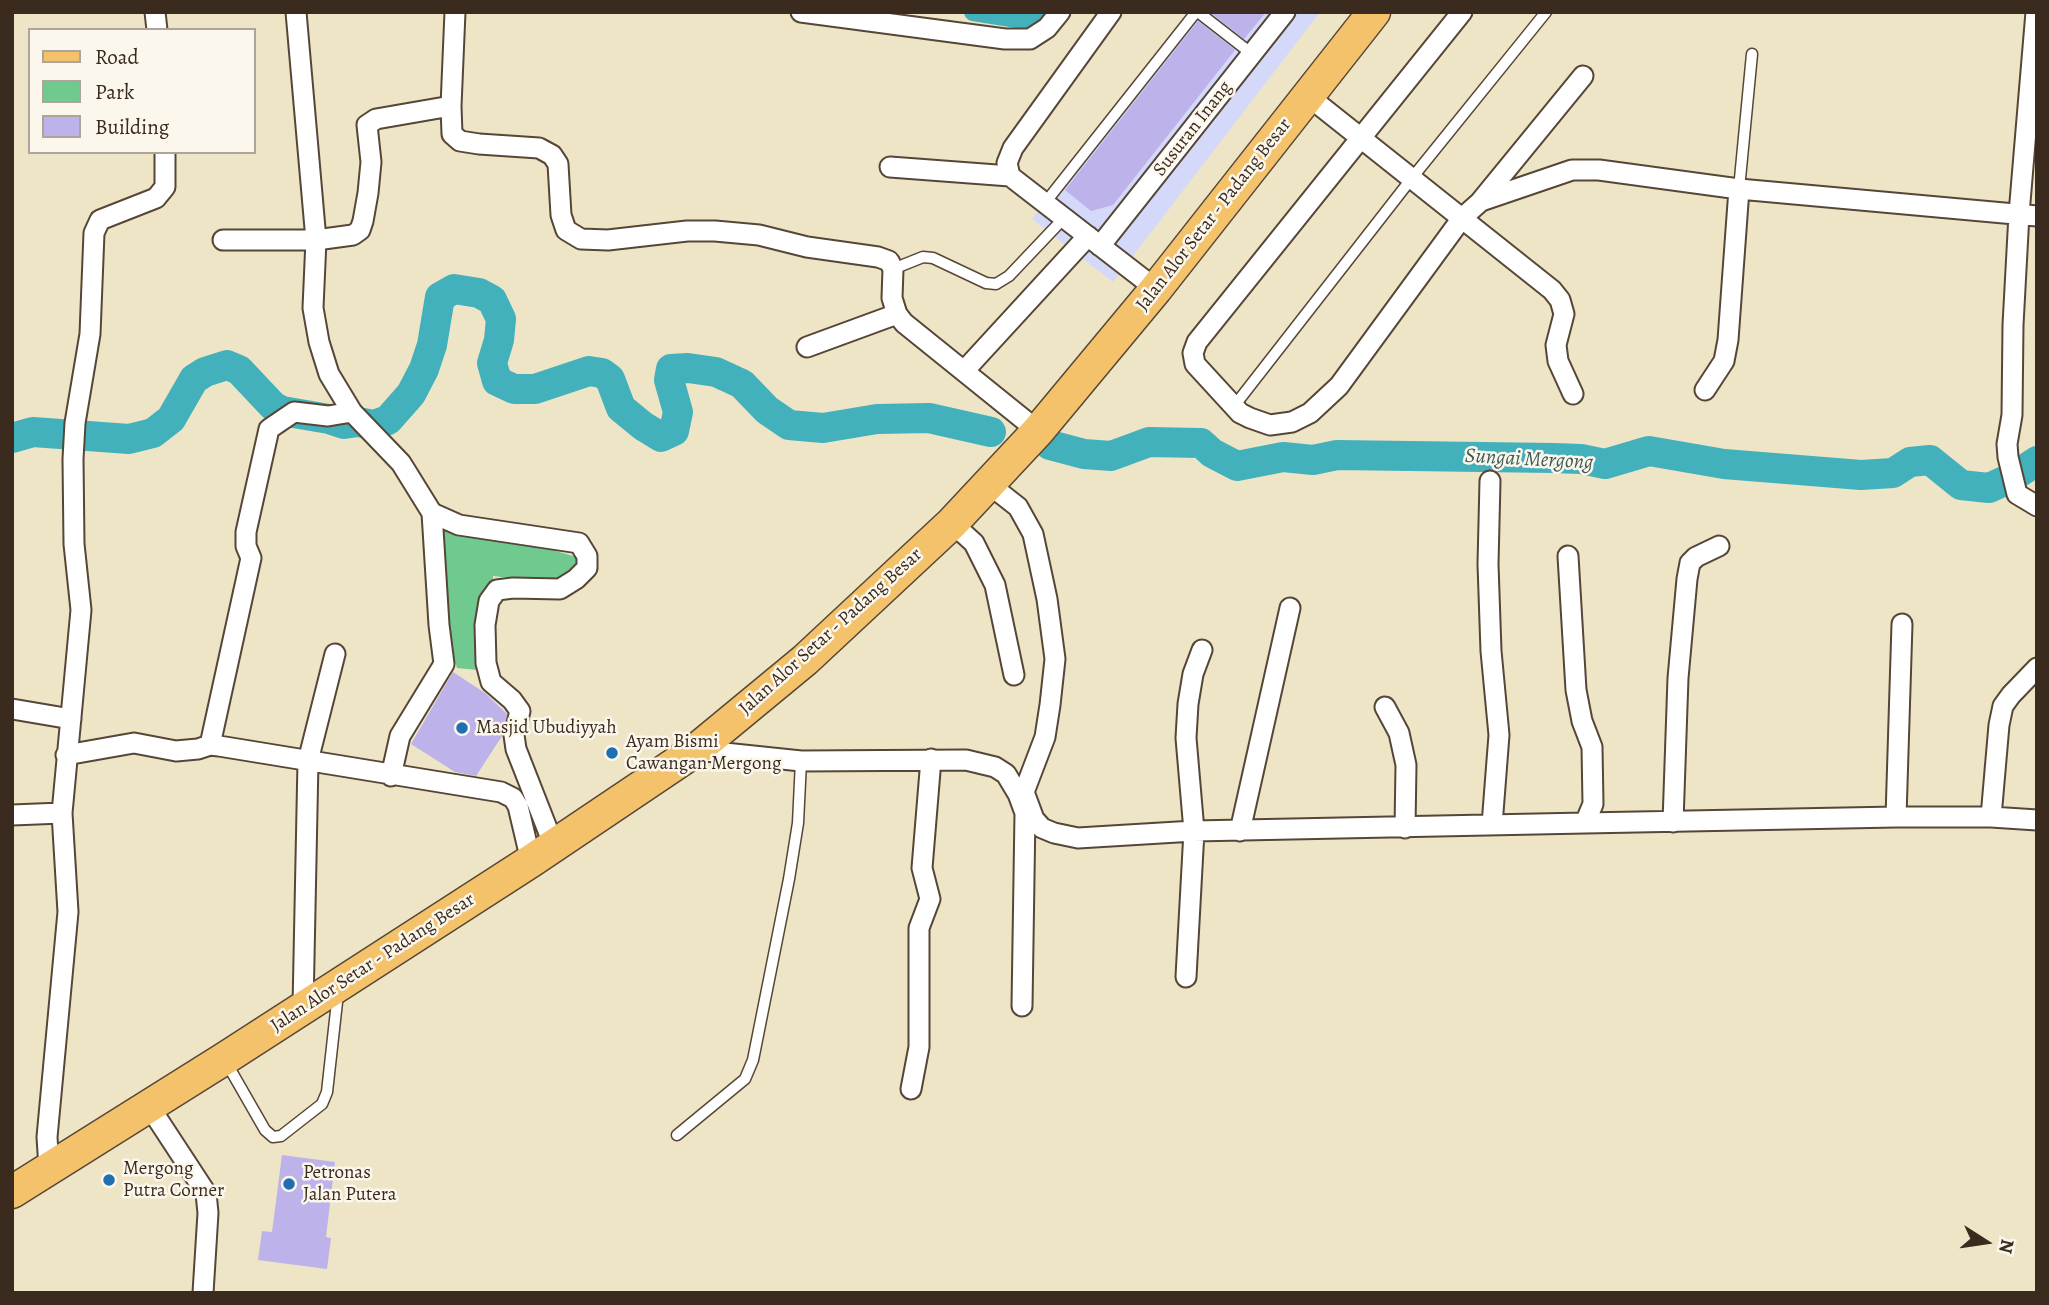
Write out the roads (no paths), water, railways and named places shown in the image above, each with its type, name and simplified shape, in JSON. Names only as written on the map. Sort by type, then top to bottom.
[{"type":"main road","name":"Jalan Alor Setar - Padang Besar","points":[[12,1192],[225,1059],[543,854],[696,750],[805,660],[952,523],[1038,431],[1156,289],[1374,12]]},
{"type":"street","points":[[296,12],[316,240],[313,308],[319,342],[329,374],[359,420],[401,463],[432,513],[444,664],[400,736],[391,776]]},
{"type":"street","points":[[455,12],[452,134],[460,141],[478,145],[539,148],[552,155],[558,164],[561,215],[566,230],[581,239],[608,240],[687,230],[759,235],[807,247],[889,261],[893,269],[892,298],[897,314],[904,323],[1038,431]]},
{"type":"street","points":[[801,12],[1005,39],[1030,39],[1047,28],[1060,12]]},
{"type":"street","points":[[1010,176],[1007,163],[1013,148],[1111,12]]},
{"type":"street","name":"Susuran Inang","points":[[964,371],[1094,241],[1285,12]]},
{"type":"street","points":[[1462,12],[1197,342],[1193,353],[1195,364],[1240,413],[1270,425],[1292,422],[1310,414],[1339,386],[1462,218],[1480,202],[1583,76]]},
{"type":"street","points":[[2036,12],[2028,215],[2012,325],[2012,415],[2007,443],[2017,494],[2037,506]]},
{"type":"street","points":[[1308,96],[1552,290],[1560,300],[1564,314],[1556,345],[1558,361],[1573,394]]},
{"type":"street","points":[[223,240],[316,240],[353,235],[360,230],[368,193],[371,162],[367,125],[376,120],[451,106]]},
{"type":"street","points":[[49,1168],[47,1137],[68,912],[62,813],[81,610],[74,544],[73,459],[75,423],[90,334],[94,233],[100,220],[156,198],[165,187],[165,154]]},
{"type":"street","points":[[890,167],[1010,176],[1156,289]]},
{"type":"street","points":[[1480,202],[1572,170],[1599,170],[1739,189],[2028,215]]},
{"type":"street","points":[[1705,390],[1724,361],[1728,340],[1739,189]]},
{"type":"street","points":[[807,347],[897,314]]},
{"type":"street","points":[[210,745],[251,558],[246,546],[246,532],[269,429],[286,416],[328,416],[359,420]]},
{"type":"street","points":[[1490,481],[1488,577],[1491,651],[1499,735],[1492,825]]},
{"type":"street","points":[[990,485],[1018,507],[1033,534],[1047,599],[1055,659],[1045,737],[1024,792]]},
{"type":"street","points":[[432,513],[459,525],[579,543],[587,556],[587,568],[560,589],[497,590],[489,601],[485,625],[486,663],[491,682],[512,700],[520,711],[513,735],[543,854]]},
{"type":"street","points":[[952,523],[974,544],[995,585],[1014,675]]},
{"type":"street","points":[[1673,822],[1678,678],[1687,579],[1690,563],[1696,557],[1719,546]]},
{"type":"street","points":[[1568,556],[1576,690],[1582,721],[1592,747],[1593,804],[1585,823]]},
{"type":"street","points":[[1240,831],[1290,608]]},
{"type":"street","points":[[1896,817],[1902,624]]},
{"type":"street","points":[[1186,977],[1194,831],[1186,738],[1193,674],[1202,650]]},
{"type":"street","points":[[303,1007],[308,761],[335,654]]},
{"type":"street","points":[[1991,817],[2003,706],[2037,668]]},
{"type":"street","points":[[1385,707],[1399,733],[1406,765],[1405,828]]},
{"type":"street","points":[[12,709],[71,719]]},
{"type":"street","points":[[66,755],[134,743],[176,751],[210,745],[501,792],[513,798],[543,854]]},
{"type":"street","points":[[696,750],[801,761],[966,760],[995,767],[1006,774],[1024,792],[1034,819],[1042,828],[1078,838],[1194,831],[1896,817],[2037,820]]},
{"type":"street","points":[[911,1089],[919,1047],[919,928],[930,899],[922,868],[931,759]]},
{"type":"street","points":[[1006,774],[1025,813],[1022,1006]]},
{"type":"street","points":[[12,815],[62,813]]},
{"type":"street","points":[[149,1106],[206,1193],[208,1213],[203,1293]]},
{"type":"lane","points":[[1045,203],[1197,12],[1252,54]]},
{"type":"lane","points":[[1235,405],[1546,12]]},
{"type":"lane","points":[[1739,189],[1752,54]]},
{"type":"lane","points":[[893,269],[923,257],[933,258],[986,283],[996,284],[1009,276],[1064,218]]},
{"type":"lane","points":[[677,1135],[745,1079],[752,1060],[789,880],[798,823],[801,761]]},
{"type":"lane","points":[[225,1059],[265,1130],[273,1137],[281,1136],[322,1104],[327,1092],[339,985]]},
{"type":"waterway","points":[[973,12],[1036,22],[1043,12]]},
{"type":"waterway","name":"Sungai Mergong","points":[[12,438],[33,432],[129,439],[153,433],[171,419],[194,379],[205,372],[227,365],[239,370],[273,406],[282,411],[344,424],[358,422],[374,425],[388,420],[411,394],[424,369],[432,345],[440,297],[454,289],[479,293],[492,300],[501,319],[499,340],[492,363],[497,381],[514,389],[535,389],[589,371],[602,373],[610,379],[621,408],[661,437],[674,431],[678,412],[669,380],[671,369],[688,368],[716,372],[742,384],[767,410],[789,425],[823,428],[877,419],[929,418],[991,432]]},
{"type":"waterway","name":"Sungai Mergong","points":[[1050,445],[1084,454],[1111,456],[1149,442],[1201,443],[1212,453],[1237,466],[1283,457],[1313,460],[1337,455],[1554,458],[1581,459],[1605,464],[1649,451],[1724,464],[1861,475],[1893,473],[1910,462],[1930,460],[1961,485],[1989,488],[2037,461]]},
{"type":"place","name":"Masjid Ubudiyyah","points":[[462,728]]},
{"type":"place","name":"Ayam Bismi Cawangan Mergong","points":[[612,753]]},
{"type":"place","name":"Mergong Putra Corner","points":[[109,1180]]},
{"type":"place","name":"Petronas Jalan Putera","points":[[289,1184]]}]
